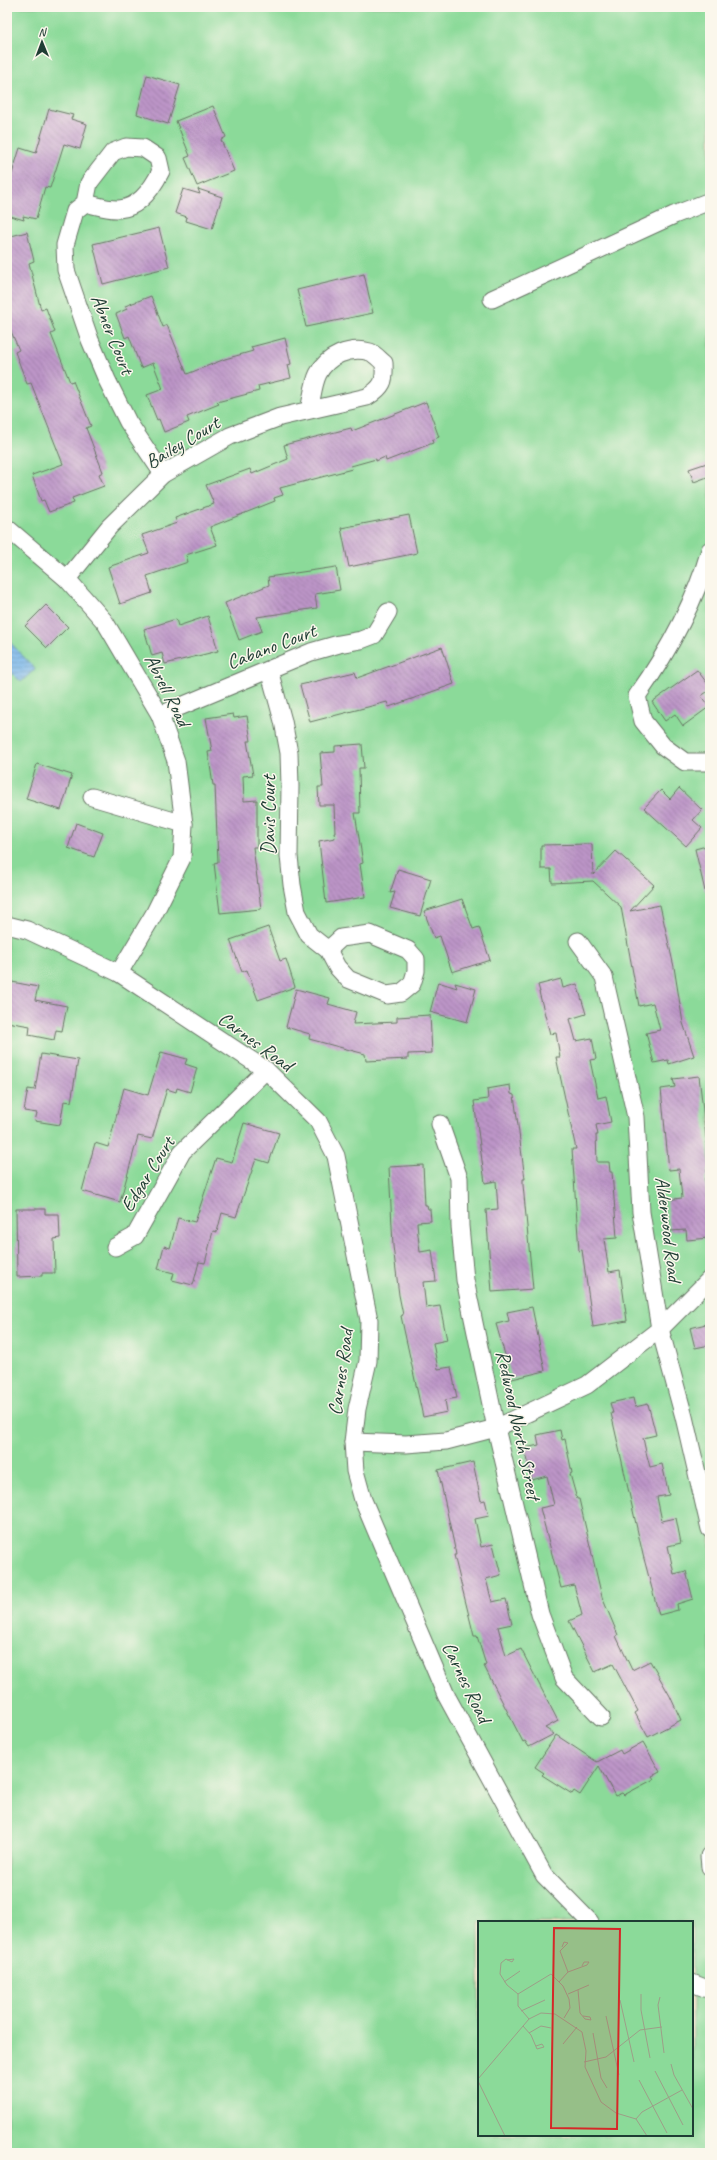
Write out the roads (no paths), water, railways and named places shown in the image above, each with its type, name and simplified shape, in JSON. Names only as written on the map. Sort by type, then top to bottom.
[{"type":"street","name":"Abner Court","points":[[85,203],[119,209],[134,204],[153,187],[161,171],[158,158],[143,148],[126,147],[113,152],[89,183],[85,203],[75,211],[65,245],[66,270],[90,340],[107,380],[128,422],[163,474]]},
{"type":"street","points":[[492,299],[674,215],[710,201]]},
{"type":"street","name":"Bailey Court","points":[[67,579],[109,527],[163,474],[230,436],[280,417],[367,397],[379,390],[385,378],[384,363],[372,352],[356,350],[337,355],[325,363],[317,376],[309,410]]},
{"type":"street","name":"Abrell Road","points":[[7,528],[67,579],[105,622],[160,715],[176,761],[184,824],[182,858],[154,914],[119,973]]},
{"type":"street","points":[[710,550],[703,574],[661,663],[637,696],[643,720],[663,746],[685,762],[710,762]]},
{"type":"street","name":"Cabano Court","points":[[160,715],[311,652],[339,644],[361,640],[374,635],[388,612]]},
{"type":"street","name":"Davis Court","points":[[269,670],[283,721],[289,753],[289,856],[297,912],[309,935],[328,950],[337,967],[348,979],[387,995],[401,993],[412,984],[416,971],[416,959],[408,950],[370,934],[341,938],[328,950]]},
{"type":"street","points":[[92,797],[184,824]]},
{"type":"street","name":"Carnes Road","points":[[7,925],[27,930],[119,973],[266,1070],[318,1121],[336,1156],[369,1320],[368,1361],[357,1410],[353,1442],[355,1471],[363,1500],[446,1695],[544,1875],[589,1921]]},
{"type":"street","name":"Alderwood Road","points":[[578,941],[604,976],[636,1117],[641,1212],[660,1329],[684,1417],[710,1528]]},
{"type":"street","name":"Edgar Court","points":[[115,1246],[135,1236],[182,1152],[266,1070]]},
{"type":"street","name":"Redwood North Street","points":[[440,1124],[459,1178],[460,1226],[465,1280],[496,1428],[540,1614],[564,1678],[602,1717]]},
{"type":"street","points":[[353,1442],[406,1444],[446,1441],[496,1428],[587,1385],[660,1329],[710,1279]]},
{"type":"water","points":[[7,639],[35,669],[21,682],[7,668]]}]
